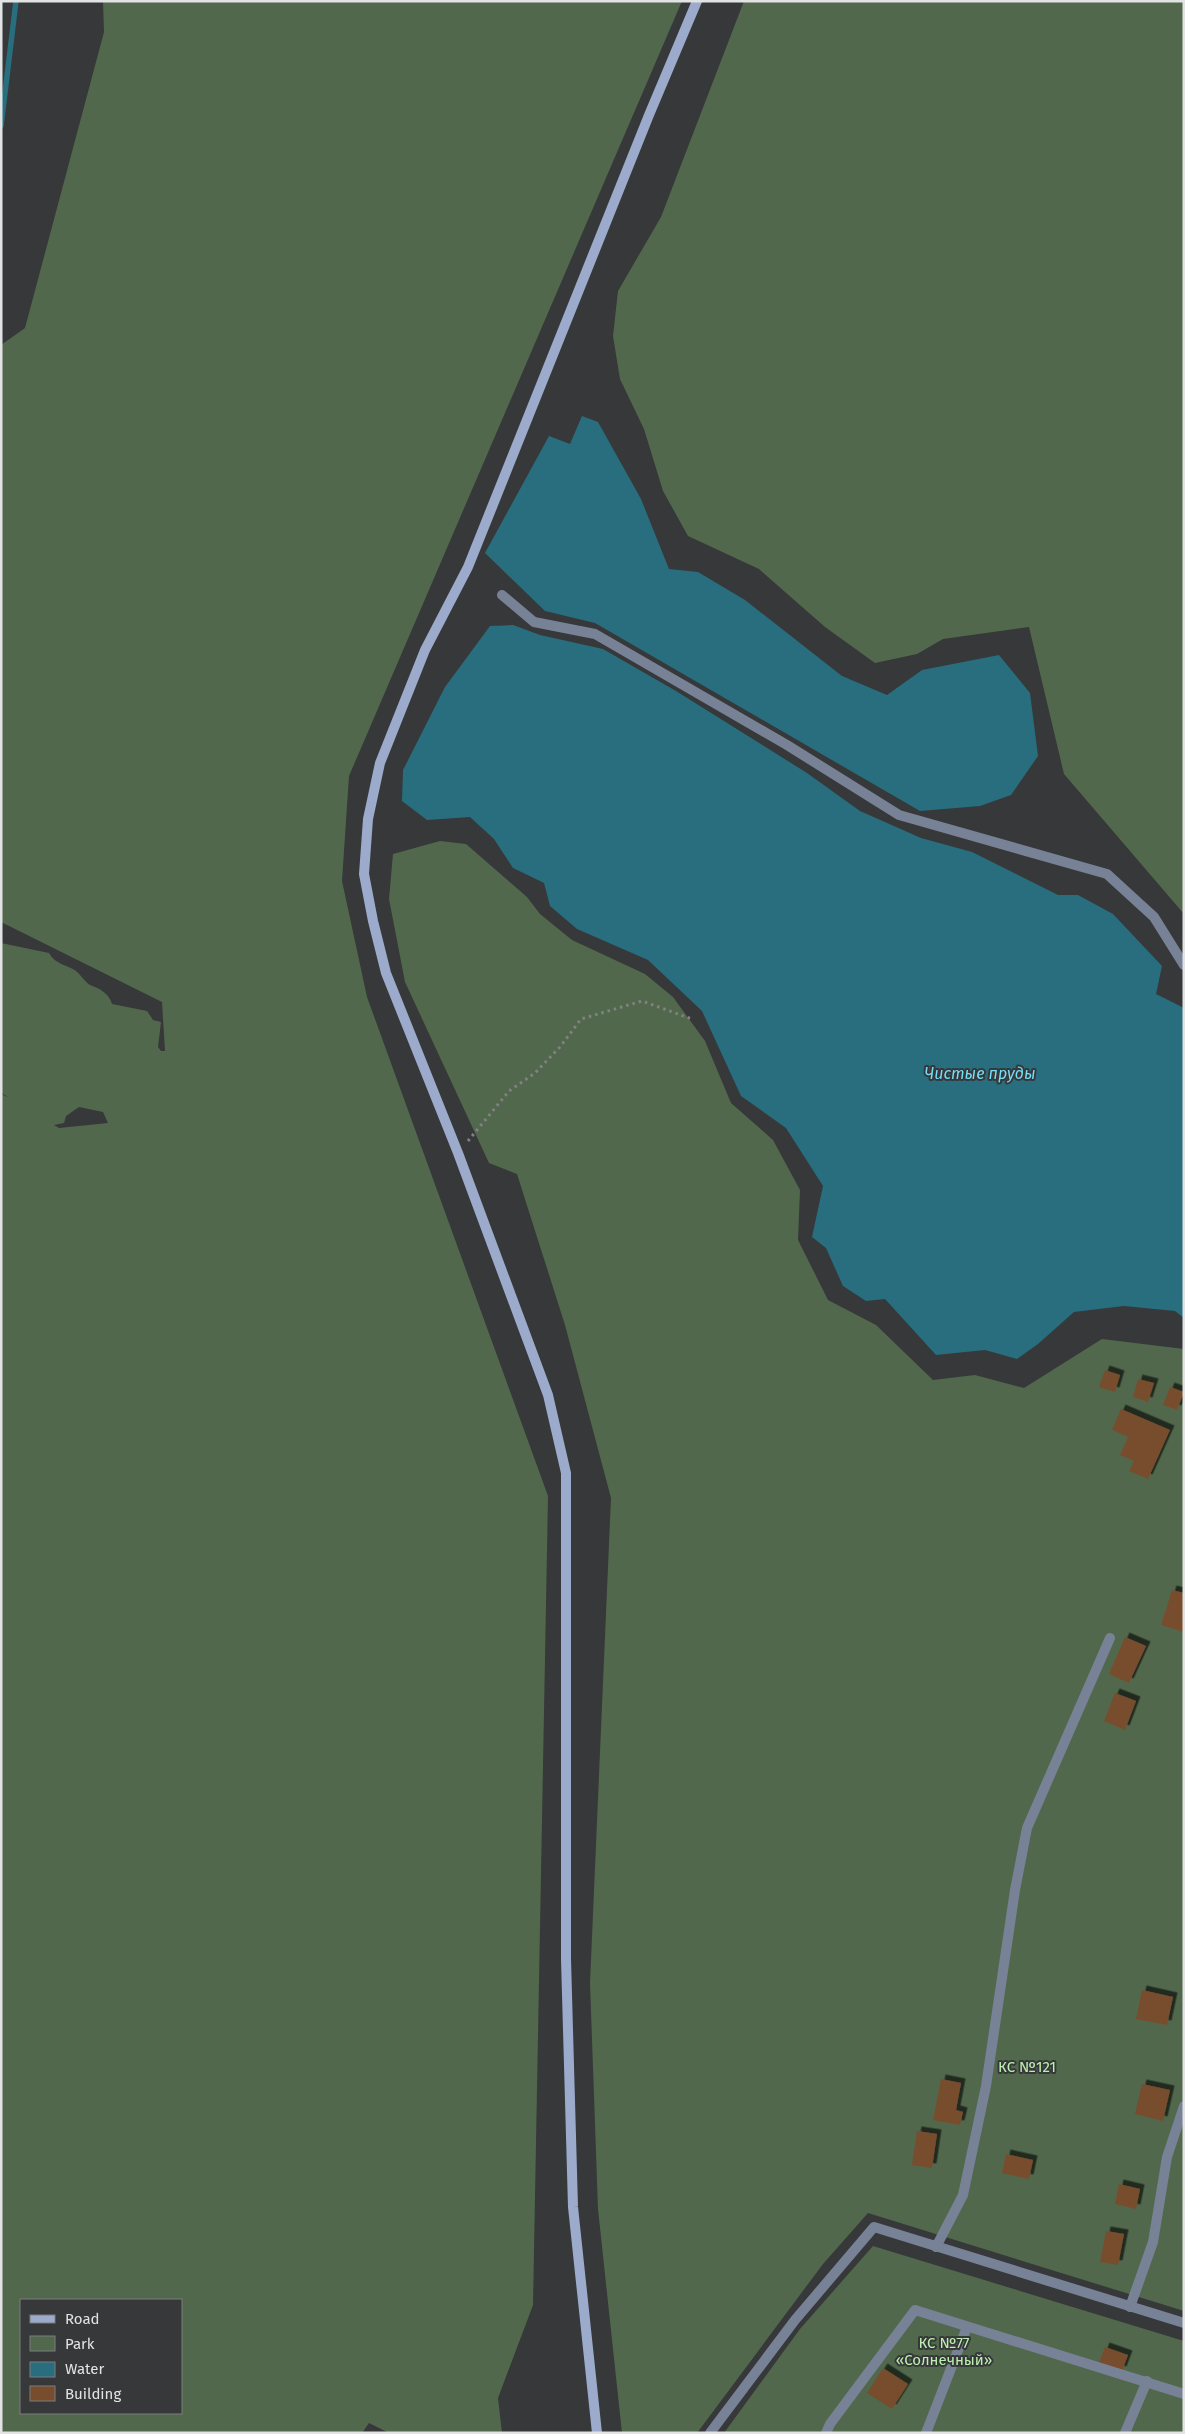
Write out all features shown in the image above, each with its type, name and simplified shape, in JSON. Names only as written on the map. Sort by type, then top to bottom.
[{"type":"main road","points":[[597,2433],[573,2207],[566,1959],[566,1474],[548,1395],[458,1153],[386,973],[364,874],[368,819],[380,763],[425,650],[468,567],[649,115],[697,1]]},
{"type":"street","points":[[502,595],[534,622],[596,634],[787,745],[899,815],[1107,874],[1154,917],[1184,965]]},
{"type":"street","points":[[936,2247],[963,2195],[986,2086],[1015,1890],[1027,1828],[1110,1638]]},
{"type":"street","points":[[1130,2307],[1152,2242],[1167,2158],[1184,2106]]},
{"type":"street","points":[[710,2433],[795,2320],[874,2227],[1184,2324]]},
{"type":"street","points":[[826,2433],[830,2424],[915,2310],[1184,2394]]},
{"type":"street","points":[[926,2433],[967,2327]]},
{"type":"street","points":[[1125,2433],[1147,2381]]},
{"type":"path","points":[[458,1153],[509,1091],[535,1073],[560,1047],[581,1019],[642,1001],[692,1019]]},
{"type":"green space","points":[[103,1],[682,1],[349,776],[342,881],[367,997],[548,1496],[533,2305],[498,2398],[502,2433],[389,2433],[369,2423],[362,2433],[1,2433],[1,1094],[10,1098],[1,1093],[1,943],[49,953],[58,962],[76,971],[88,984],[104,992],[112,1004],[147,1011],[153,1020],[161,1022],[158,1047],[161,1051],[165,1051],[162,1002],[1,922],[1,345],[25,328],[104,32]],"holes":[[[79,1107],[103,1112],[108,1123],[59,1128],[54,1125],[64,1123],[66,1116]]]},
{"type":"green space","points":[[744,1],[1184,1],[1184,914],[1064,774],[1029,627],[943,639],[917,654],[875,663],[825,627],[759,569],[688,536],[663,491],[644,429],[620,379],[613,336],[618,291],[661,217]]},
{"type":"green space","name":"КС №121","points":[[440,841],[466,844],[527,897],[540,914],[572,940],[645,974],[673,997],[705,1041],[731,1103],[773,1140],[800,1190],[798,1240],[828,1300],[876,1325],[933,1380],[975,1375],[1024,1388],[1102,1339],[1184,1349],[1184,2311],[868,2213],[823,2264],[697,2433],[622,2433],[598,2209],[590,1983],[611,1498],[565,1325],[517,1174],[489,1163],[405,982],[389,899],[393,854]]},
{"type":"green space","name":"КС №77 «Солнечный»","points":[[873,2246],[1184,2341],[1184,2433],[724,2433],[800,2329]]},
{"type":"water","points":[[582,416],[598,422],[641,499],[669,569],[698,572],[745,600],[842,676],[887,695],[922,670],[999,655],[1030,693],[1038,756],[1011,795],[980,806],[920,811],[595,623],[545,611],[485,553],[549,436],[570,444]]},
{"type":"water","name":"Чистые пруды","points":[[513,625],[540,635],[603,649],[676,691],[807,773],[860,811],[921,838],[972,852],[1058,895],[1078,895],[1113,914],[1162,966],[1156,994],[1184,1008],[1184,1318],[1175,1311],[1124,1306],[1074,1312],[1038,1344],[1017,1359],[985,1350],[936,1355],[885,1299],[866,1301],[843,1286],[826,1248],[812,1237],[823,1186],[786,1128],[741,1096],[702,1011],[648,960],[577,929],[550,906],[544,883],[513,868],[494,839],[470,817],[427,820],[402,801],[403,770],[445,687],[490,626]]},
{"type":"building","points":[[1105,1370],[1120,1375],[1115,1392],[1099,1387]]},
{"type":"building","points":[[1138,1379],[1154,1383],[1148,1402],[1133,1397]]},
{"type":"building","points":[[1170,1387],[1184,1392],[1177,1410],[1163,1405]]},
{"type":"building","points":[[1121,1409],[1170,1430],[1148,1479],[1129,1471],[1134,1461],[1120,1455],[1128,1437],[1112,1430]]},
{"type":"building","points":[[1172,1590],[1184,1593],[1184,1632],[1161,1625]]},
{"type":"building","points":[[1125,1637],[1146,1646],[1129,1683],[1109,1674]]},
{"type":"building","points":[[1115,1693],[1136,1701],[1125,1730],[1104,1721]]},
{"type":"building","points":[[1142,1990],[1173,1997],[1167,2025],[1136,2019]]},
{"type":"building","points":[[941,2079],[961,2083],[956,2110],[963,2112],[960,2125],[933,2120]]},
{"type":"building","points":[[1142,2084],[1170,2090],[1163,2121],[1135,2114]]},
{"type":"building","points":[[917,2131],[937,2134],[932,2168],[912,2165]]},
{"type":"building","points":[[1006,2154],[1033,2160],[1029,2179],[1002,2173]]},
{"type":"building","points":[[1119,2184],[1140,2189],[1136,2209],[1115,2204]]},
{"type":"building","points":[[1106,2231],[1124,2234],[1118,2265],[1100,2262]]},
{"type":"building","points":[[1105,2347],[1128,2355],[1122,2371],[1099,2363]]},
{"type":"building","points":[[883,2368],[908,2384],[892,2409],[867,2393]]},
{"type":"waterway","points":[[1,126],[16,1]]}]
